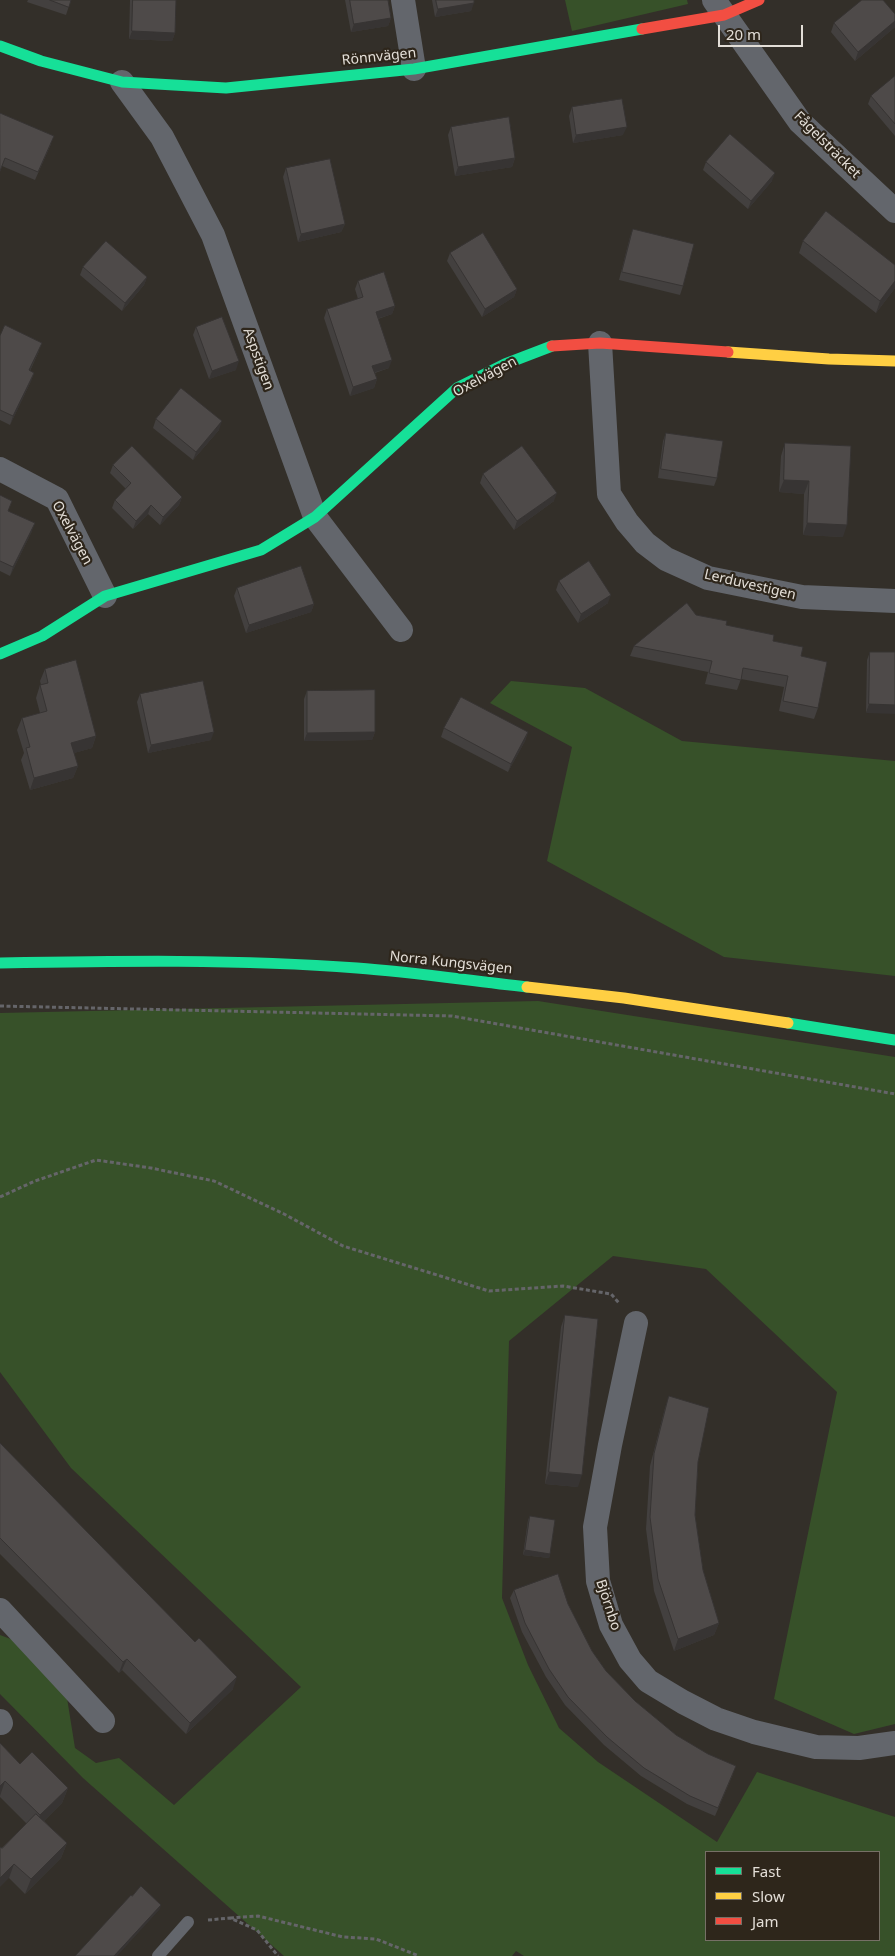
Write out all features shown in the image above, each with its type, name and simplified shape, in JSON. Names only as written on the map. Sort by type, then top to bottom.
[{"type":"street","points":[[403,0],[414,69]]},
{"type":"street","name":"Rönnvägen","points":[[0,46],[41,61],[122,82],[226,88],[414,69],[759,0]]},
{"type":"street","name":"Fågelsträcket","points":[[719,8],[800,122],[895,211]]},
{"type":"street","name":"Aspstigen","points":[[122,82],[162,137],[212,235],[315,517],[401,630]]},
{"type":"street","name":"Oxelvägen","points":[[0,654],[42,636],[105,596],[261,550],[315,517],[457,388],[505,364],[551,346],[600,343],[829,359],[895,361]]},
{"type":"street","name":"Lerduvestigen","points":[[600,343],[609,494],[627,522],[645,543],[666,559],[708,578],[802,597],[895,601]]},
{"type":"street","name":"Oxelvägen","points":[[0,468],[56,499],[105,596]]},
{"type":"street","name":"Norra Kungsvägen","points":[[0,963],[100,961],[226,962],[357,968],[624,998],[895,1040]]},
{"type":"street","name":"Björnbo","points":[[636,1323],[595,1527],[598,1581],[611,1625],[630,1660],[648,1681],[683,1702],[716,1719],[754,1732],[816,1747],[859,1748],[895,1743]]},
{"type":"street","points":[[0,1610],[103,1721]]},
{"type":"lane","points":[[158,1956],[188,1922]]},
{"type":"path","points":[[0,1006],[452,1016],[895,1094]]},
{"type":"path","points":[[0,1197],[35,1181],[96,1160],[151,1168],[214,1181],[284,1214],[343,1246],[410,1265],[489,1291],[564,1286],[611,1294],[636,1323]]},
{"type":"path","points":[[188,1922],[258,1916],[343,1937],[376,1939],[419,1956]]},
{"type":"path","points":[[230,1918],[257,1930],[278,1956]]},
{"type":"green space","points":[[565,0],[687,0],[688,4],[572,31]]},
{"type":"green space","points":[[511,681],[585,688],[682,741],[895,761],[895,976],[724,957],[547,861],[572,747],[490,703]]},
{"type":"green space","points":[[538,1001],[895,1057],[895,1724],[854,1734],[774,1699],[837,1392],[706,1269],[613,1256],[509,1341],[502,1598],[528,1665],[559,1728],[598,1762],[717,1842],[757,1772],[895,1817],[895,1956],[524,1956],[516,1951],[512,1956],[284,1956],[83,1778],[0,1694],[0,1635],[16,1641],[67,1698],[75,1748],[96,1763],[119,1758],[174,1805],[301,1687],[71,1468],[0,1372],[0,1013]]},
{"type":"building","points":[[50,0],[71,0],[69,7]]},
{"type":"building","points":[[133,0],[176,0],[175,33],[132,31]]},
{"type":"building","points":[[350,0],[388,0],[391,18],[354,24]]},
{"type":"building","points":[[436,0],[474,0],[474,3],[438,9]]},
{"type":"building","points":[[862,0],[883,0],[895,14],[895,21],[858,52],[834,23]]},
{"type":"building","points":[[895,76],[895,124],[871,96]]},
{"type":"building","points":[[622,99],[627,127],[576,135],[572,107]]},
{"type":"building","points":[[0,113],[54,136],[38,172],[5,158],[0,171]]},
{"type":"building","points":[[509,117],[515,158],[458,167],[451,127]]},
{"type":"building","points":[[730,134],[775,173],[751,201],[706,162]]},
{"type":"building","points":[[330,159],[345,224],[301,234],[286,168]]},
{"type":"building","points":[[826,211],[895,265],[895,281],[880,301],[803,241]]},
{"type":"building","points":[[633,229],[694,244],[683,286],[622,272]]},
{"type":"building","points":[[483,233],[517,289],[485,309],[450,253]]},
{"type":"building","points":[[106,241],[147,277],[125,303],[83,267]]},
{"type":"building","points":[[384,272],[395,306],[376,312],[392,360],[372,366],[377,379],[353,387],[327,309],[363,297],[358,281]]},
{"type":"building","points":[[222,317],[239,361],[212,371],[196,327]]},
{"type":"building","points":[[5,325],[42,343],[29,370],[34,373],[13,416],[0,410],[0,336]]},
{"type":"building","points":[[181,388],[222,421],[196,452],[156,419]]},
{"type":"building","points":[[666,433],[723,441],[717,478],[661,469]]},
{"type":"building","points":[[785,443],[851,446],[847,525],[807,523],[809,481],[784,480]]},
{"type":"building","points":[[132,446],[182,497],[163,517],[151,505],[136,521],[115,500],[131,483],[113,465]]},
{"type":"building","points":[[522,446],[557,493],[517,521],[483,474]]},
{"type":"building","points":[[0,495],[12,501],[8,511],[35,523],[13,567],[0,561]]},
{"type":"building","points":[[589,561],[611,595],[581,614],[559,581]]},
{"type":"building","points":[[301,566],[314,604],[249,625],[237,588]]},
{"type":"building","points":[[687,603],[696,615],[727,621],[726,625],[774,635],[773,641],[803,647],[801,656],[827,662],[818,708],[783,701],[788,676],[743,668],[741,680],[709,673],[712,661],[634,646]]},
{"type":"building","points":[[870,652],[895,652],[895,705],[869,704]]},
{"type":"building","points":[[76,660],[96,736],[71,743],[78,766],[34,778],[26,748],[30,747],[22,718],[47,711],[40,685],[48,683],[45,669]]},
{"type":"building","points":[[203,681],[214,732],[151,745],[140,694]]},
{"type":"building","points":[[375,690],[375,732],[307,733],[307,691]]},
{"type":"building","points":[[461,697],[528,732],[511,764],[444,728]]},
{"type":"building","points":[[565,1315],[598,1319],[582,1475],[549,1472]]},
{"type":"building","points":[[669,1396],[709,1408],[698,1462],[695,1515],[703,1570],[719,1623],[678,1639],[658,1579],[650,1517],[654,1454]]},
{"type":"building","points":[[0,1443],[195,1642],[199,1638],[237,1677],[190,1723],[127,1659],[123,1662],[0,1538]]},
{"type":"building","points":[[530,1516],[555,1520],[550,1554],[525,1550]]},
{"type":"building","points":[[558,1574],[568,1604],[592,1651],[606,1671],[635,1701],[676,1735],[708,1754],[736,1766],[718,1808],[690,1796],[644,1768],[607,1737],[568,1697],[549,1669],[525,1623],[514,1590]]},
{"type":"building","points":[[0,1743],[20,1764],[32,1752],[68,1788],[40,1815],[5,1781],[0,1786]]},
{"type":"building","points":[[36,1814],[67,1843],[31,1879],[14,1864],[0,1878],[0,1847],[2,1848]]},
{"type":"building","points":[[141,1886],[161,1905],[114,1956],[75,1956],[131,1895]]},
{"type":"traffic: fast","points":[[0,46],[41,61],[122,82],[226,88],[414,69],[642,29]]},
{"type":"traffic: fast","points":[[0,654],[42,636],[105,596],[261,550],[315,517],[457,388],[505,364],[552,346]]},
{"type":"traffic: fast","points":[[0,963],[178,961],[312,965],[400,972],[527,987]]},
{"type":"traffic: fast","points":[[788,1023],[895,1040]]},
{"type":"traffic: slow","points":[[728,352],[829,359],[895,361]]},
{"type":"traffic: slow","points":[[527,987],[624,998],[788,1023]]},
{"type":"traffic: jam","points":[[642,29],[724,15],[759,0]]},
{"type":"traffic: jam","points":[[552,346],[600,343],[728,352]]}]
